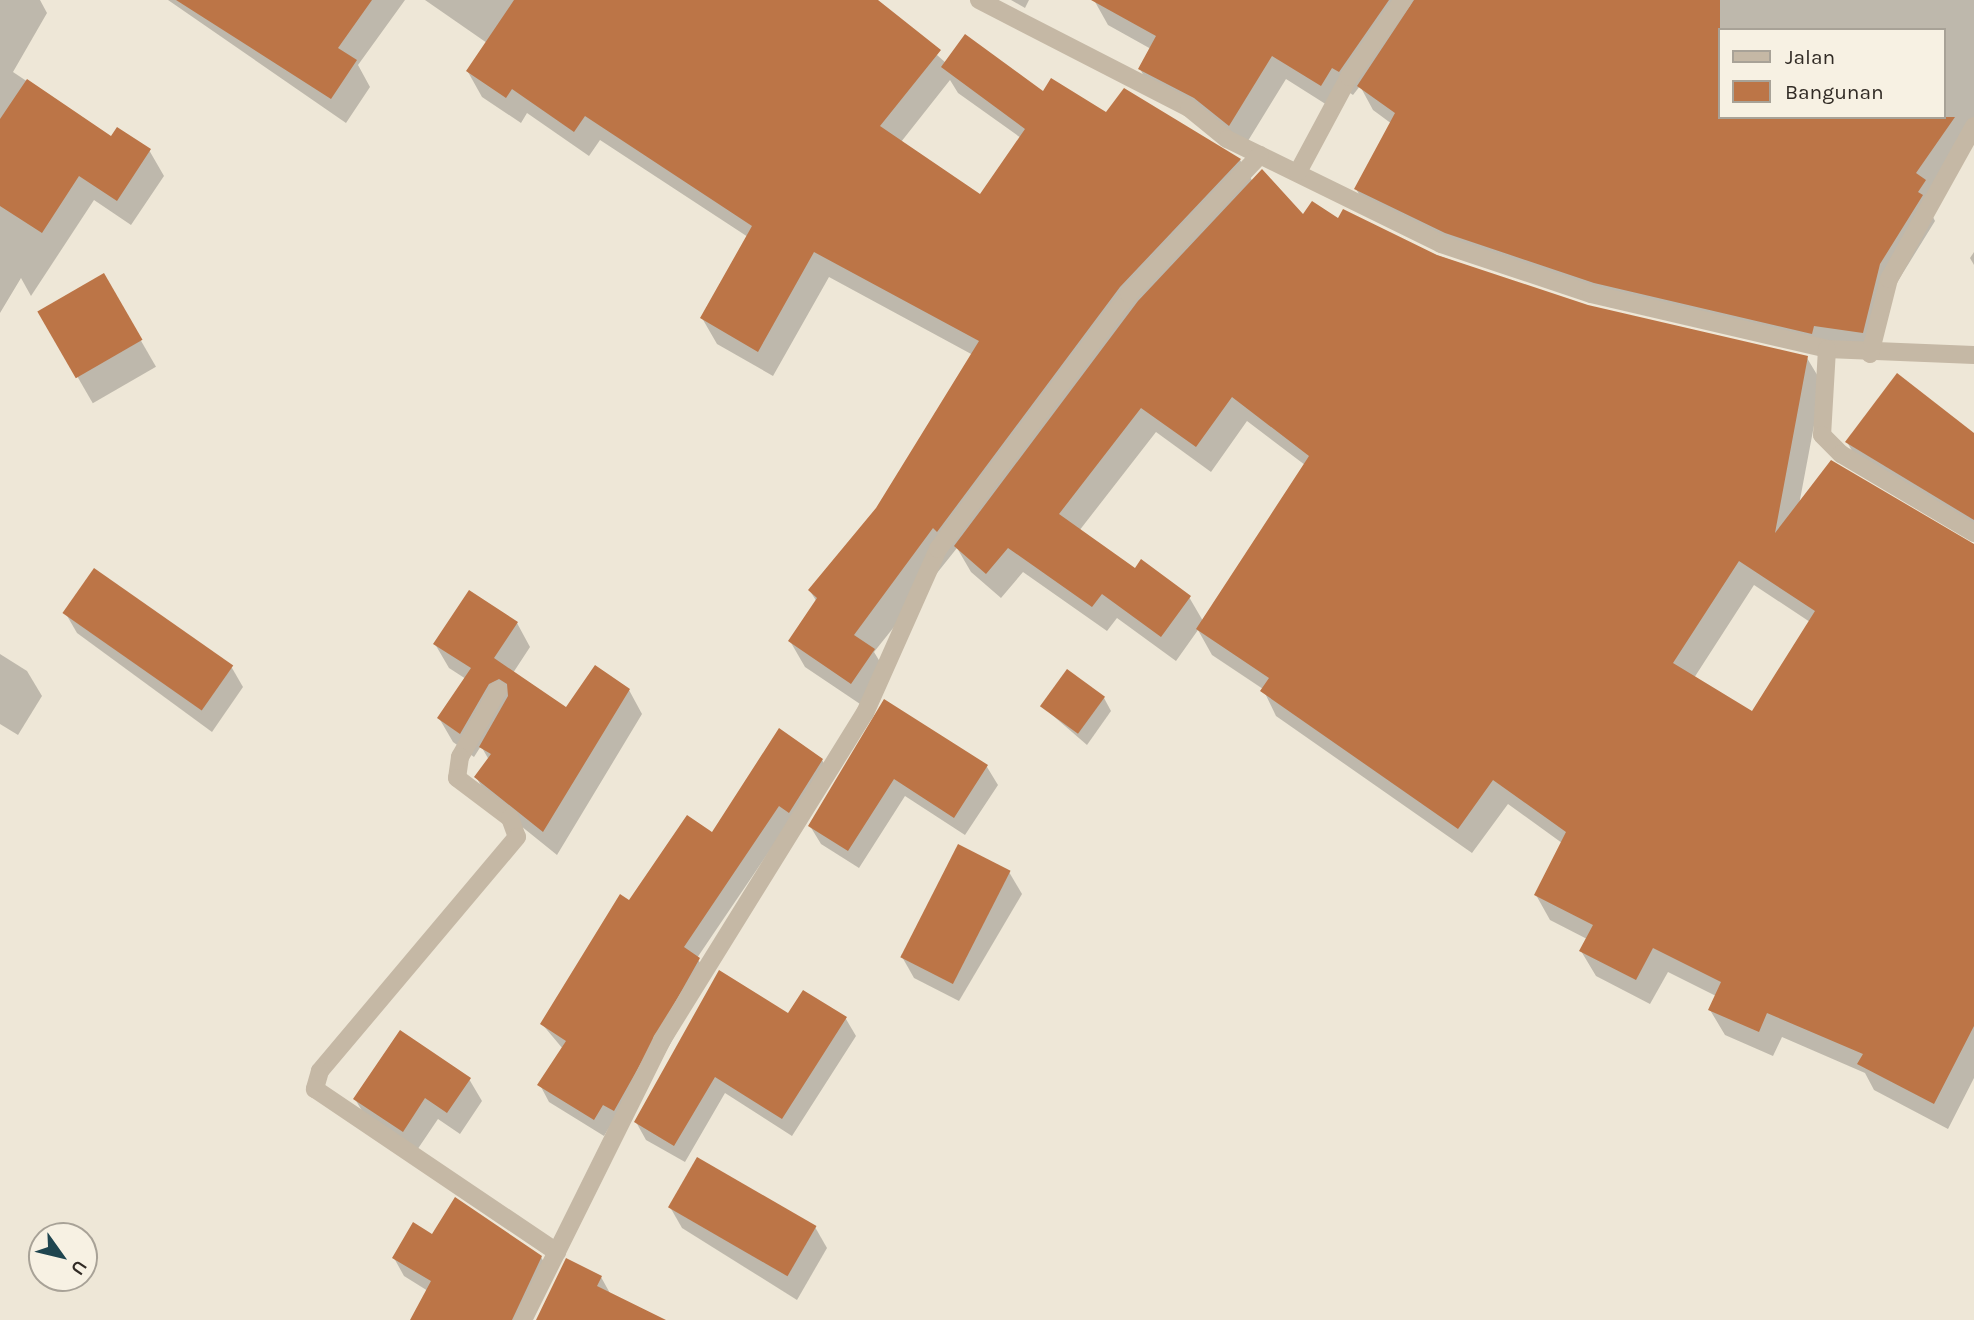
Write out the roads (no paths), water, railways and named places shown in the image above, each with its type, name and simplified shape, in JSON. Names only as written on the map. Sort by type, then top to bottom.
[{"type":"street","points":[[979,0],[1189,108],[1227,139],[1479,257],[1591,294],[1827,349],[1870,354],[1974,355]]},
{"type":"street","points":[[1298,172],[1349,77],[1403,0]]},
{"type":"street","points":[[1870,354],[1889,279],[1974,126]]},
{"type":"street","points":[[523,1320],[662,1040],[865,713],[938,549],[1129,294],[1260,155]]},
{"type":"street","points":[[1827,349],[1822,435],[1841,454],[1974,533]]},
{"type":"street","points":[[498,690],[460,757],[457,778],[510,818],[517,836],[320,1071],[315,1089],[557,1252]]}]
